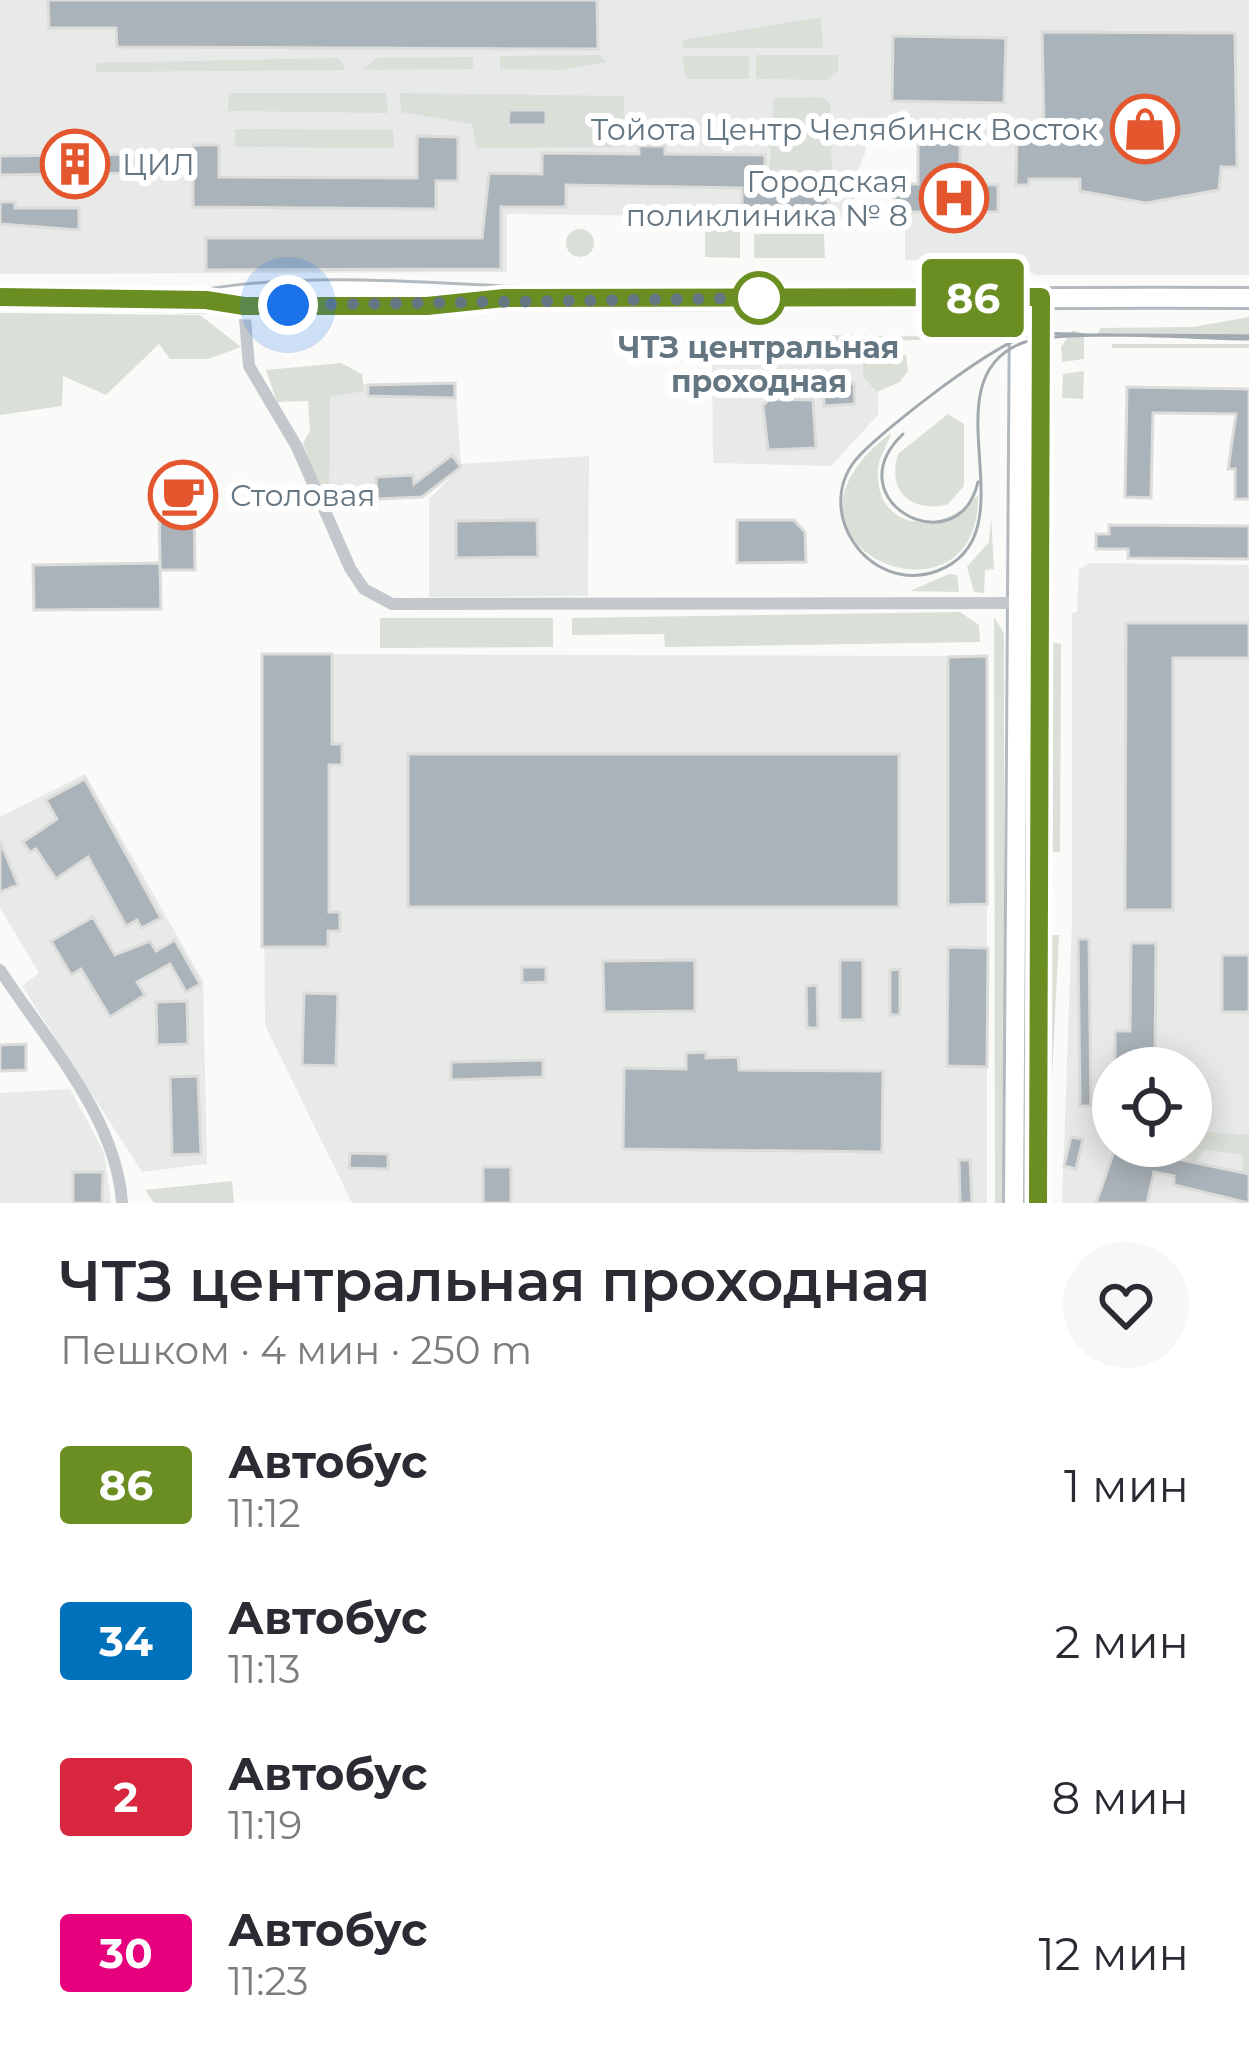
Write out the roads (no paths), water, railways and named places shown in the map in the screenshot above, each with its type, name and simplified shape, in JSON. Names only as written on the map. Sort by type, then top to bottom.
[{"type":"main road","points":[[0,297],[1249,298]]},
{"type":"main road","points":[[1020,297],[1038,1203]]},
{"type":"main road","points":[[1014,1203],[1041,297]]},
{"type":"street","points":[[250,300],[249,366],[297,447],[350,568],[364,590],[392,604],[1029,603]]},
{"type":"street","points":[[0,970],[96,1118],[114,1157],[122,1203]]},
{"type":"tram line","points":[[1249,336],[1046,333],[1014,341],[942,387],[860,455],[846,476],[841,499],[844,522],[869,559],[889,571],[912,575],[937,571],[965,552],[978,525],[981,390],[994,362],[1022,343],[1098,335],[1249,339]]},
{"type":"tram line","points":[[903,434],[885,459],[882,482],[891,501],[907,515],[927,522],[948,520],[966,507],[978,482]]},
{"type":"place","name":"Тойота Центр Челябинск Восток","points":[[1145,129]]},
{"type":"place","name":"ЦИЛ","points":[[75,164]]},
{"type":"place","name":"Городская поликлиника № 8","points":[[954,198]]},
{"type":"place","name":"ЧТЗ центральная проходная","points":[[759,298]]},
{"type":"place","name":"Столовая","points":[[183,495]]}]
